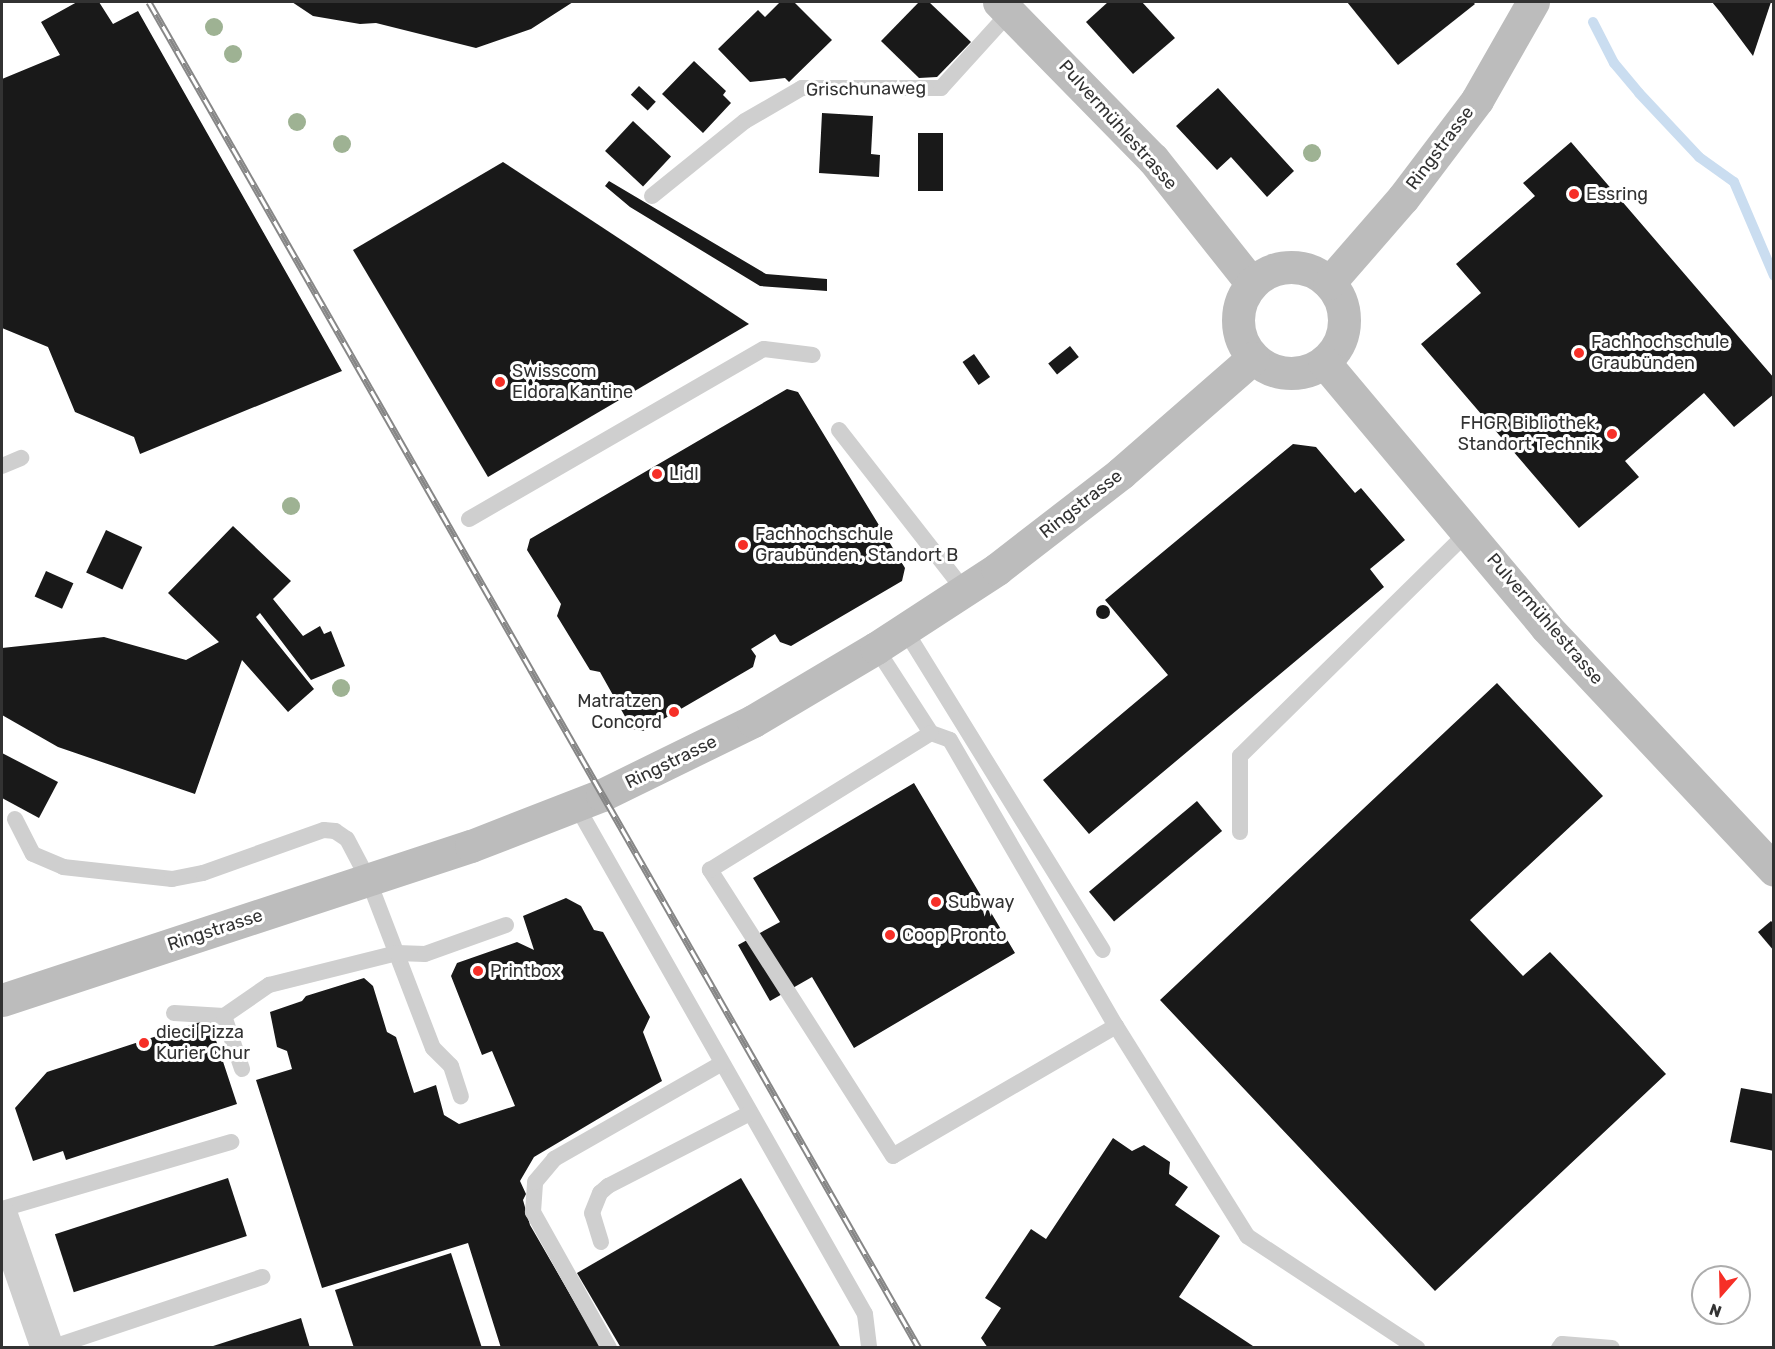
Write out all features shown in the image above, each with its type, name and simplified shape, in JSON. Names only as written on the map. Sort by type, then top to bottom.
[{"type":"main road","name":"Ringstrasse","points":[[1329,282],[1403,198],[1470,108],[1533,2]]},
{"type":"main road","name":"Pulvermühlestrasse","points":[[1004,7],[1153,159],[1252,284]]},
{"type":"main road","points":[[1290,267],[1304,268],[1329,282],[1339,297],[1344,323],[1336,349],[1324,362],[1296,373],[1280,372],[1253,358],[1244,345],[1238,321],[1242,297],[1252,284],[1263,274],[1290,267]]},
{"type":"main road","name":"Ringstrasse","points":[[2,1000],[471,846],[576,805],[753,722],[965,591],[1120,473],[1253,358]]},
{"type":"main road","name":"Pulvermühlestrasse","points":[[1324,362],[1469,531],[1546,627],[1773,870]]},
{"type":"street","points":[[2,1218],[48,1347]]},
{"type":"lane","name":"Grischunaweg","points":[[652,196],[745,121],[802,88],[941,88],[1004,7]]},
{"type":"lane","points":[[469,519],[765,349],[813,354]]},
{"type":"lane","points":[[838,430],[965,591]]},
{"type":"lane","points":[[2,466],[21,458]]},
{"type":"lane","points":[[1240,832],[1240,756],[1469,531]]},
{"type":"lane","points":[[904,630],[1103,950]]},
{"type":"lane","points":[[876,648],[931,733],[950,740],[1116,1026],[1247,1236],[1417,1347]]},
{"type":"lane","points":[[931,733],[710,870],[893,1156],[1116,1026]]},
{"type":"lane","points":[[576,805],[865,1314],[869,1347]]},
{"type":"lane","points":[[15,819],[33,854],[63,867],[172,879],[203,873],[324,830],[335,831],[347,839],[368,879],[433,1048],[451,1066],[462,1096]]},
{"type":"lane","points":[[174,1013],[224,1016],[269,985],[397,953],[426,954],[506,925]]},
{"type":"lane","points":[[224,1016],[242,1069]]},
{"type":"lane","points":[[609,1347],[533,1212],[535,1182],[554,1159],[722,1063]]},
{"type":"lane","points":[[601,1242],[592,1213],[600,1193],[608,1186],[750,1113]]},
{"type":"lane","points":[[2,1209],[231,1142]]},
{"type":"lane","points":[[48,1347],[262,1277]]},
{"type":"lane","points":[[1559,1347],[1562,1344],[1612,1347]]},
{"type":"building","points":[[77,2],[99,2],[113,24],[138,11],[342,371],[140,454],[134,437],[75,412],[48,347],[2,328],[2,79],[60,55],[41,22]]},
{"type":"building","points":[[292,2],[573,2],[531,29],[476,48],[376,23],[360,24],[313,16]]},
{"type":"building","points":[[780,2],[794,2],[832,40],[789,82],[785,78],[750,82],[718,49],[758,10],[765,17]]},
{"type":"building","points":[[919,2],[929,2],[971,42],[937,77],[919,78],[881,41]]},
{"type":"building","points":[[1108,2],[1142,2],[1175,38],[1133,74],[1086,22]]},
{"type":"building","points":[[1347,2],[1473,2],[1475,4],[1398,65]]},
{"type":"building","points":[[1712,2],[1771,2],[1753,56],[1721,13]]},
{"type":"building","points":[[694,61],[726,91],[723,95],[731,103],[703,133],[662,94]]},
{"type":"building","points":[[639,86],[656,102],[648,110],[631,95]]},
{"type":"building","points":[[1218,88],[1294,171],[1267,197],[1231,157],[1217,170],[1176,126]]},
{"type":"building","points":[[822,113],[873,116],[871,154],[880,155],[879,177],[819,173]]},
{"type":"building","points":[[633,121],[671,156],[643,186],[605,151]]},
{"type":"building","points":[[918,133],[943,133],[943,191],[918,191]]},
{"type":"building","points":[[1571,142],[1774,378],[1774,394],[1734,427],[1704,393],[1625,461],[1639,477],[1579,528],[1421,344],[1481,293],[1456,264],[1535,196],[1523,183]]},
{"type":"building","points":[[503,162],[749,324],[488,477],[353,250]]},
{"type":"building","points":[[609,181],[766,274],[827,279],[827,291],[760,286],[630,207],[605,186]]},
{"type":"building","points":[[1070,346],[1079,357],[1057,375],[1048,364]]},
{"type":"building","points":[[974,354],[990,377],[979,385],[963,362]]},
{"type":"building","points":[[787,389],[798,392],[905,568],[902,581],[791,646],[780,642],[775,634],[751,649],[756,656],[753,667],[643,731],[632,729],[600,672],[590,670],[557,616],[561,604],[527,550],[530,539]]},
{"type":"building","points":[[1293,444],[1316,447],[1355,493],[1361,488],[1405,540],[1370,569],[1384,587],[1089,834],[1043,780],[1168,675],[1105,600]]},
{"type":"building","points":[[233,526],[291,581],[273,599],[303,636],[320,626],[324,634],[331,631],[345,666],[311,680],[260,613],[256,617],[314,689],[288,712],[242,660],[195,794],[58,747],[2,715],[2,648],[104,637],[186,660],[219,642],[168,593]]},
{"type":"building","points":[[106,530],[142,547],[122,590],[86,573]]},
{"type":"building","points":[[46,571],[73,583],[62,609],[35,597]]},
{"type":"building","points":[[1103,605],[1108,607],[1110,612],[1108,617],[1103,619],[1098,617],[1096,612],[1098,607]]},
{"type":"building","points":[[1497,683],[1603,796],[1470,920],[1523,976],[1550,952],[1666,1074],[1435,1291],[1160,1000]]},
{"type":"building","points":[[2,753],[58,782],[39,818],[2,798]]},
{"type":"building","points":[[914,783],[1015,953],[854,1048],[812,977],[770,1001],[738,945],[780,922],[753,878]]},
{"type":"building","points":[[1197,801],[1222,831],[1114,922],[1089,892]]},
{"type":"building","points":[[566,898],[581,906],[594,930],[603,932],[650,1017],[643,1032],[662,1081],[534,1157],[520,1181],[526,1194],[523,1200],[530,1225],[601,1348],[501,1348],[468,1243],[322,1288],[256,1080],[292,1069],[287,1051],[277,1047],[270,1012],[302,1001],[306,996],[364,978],[373,986],[387,1032],[396,1037],[414,1093],[436,1085],[444,1115],[459,1124],[515,1106],[492,1051],[482,1055],[451,976],[457,963],[517,942],[534,950],[523,916]]},
{"type":"building","points":[[1771,921],[1774,924],[1774,951],[1758,932]]},
{"type":"building","points":[[209,1019],[237,1104],[66,1160],[63,1151],[33,1161],[15,1108],[47,1072]]},
{"type":"building","points":[[1741,1088],[1774,1094],[1774,1151],[1730,1142]]},
{"type":"building","points":[[1113,1138],[1132,1151],[1144,1145],[1170,1162],[1169,1174],[1188,1187],[1175,1205],[1220,1236],[1179,1297],[1256,1348],[988,1348],[981,1338],[1001,1308],[985,1298],[1031,1229],[1046,1239]]},
{"type":"building","points":[[228,1178],[247,1236],[74,1292],[55,1234]]},
{"type":"building","points":[[741,1178],[841,1348],[621,1348],[577,1273]]},
{"type":"building","points":[[451,1253],[482,1348],[354,1348],[335,1290]]},
{"type":"building","points":[[301,1318],[310,1348],[210,1348],[210,1347]]},
{"type":"waterway","points":[[1593,22],[1614,63],[1639,93],[1699,157],[1734,182],[1774,276]]},
{"type":"railway","points":[[149,2],[919,1348]]},
{"type":"place","name":"Essring","points":[[1574,194]]},
{"type":"place","name":"Fachhochschule Graubünden","points":[[1579,353]]},
{"type":"place","name":"Swisscom Eldora Kantine","points":[[500,382]]},
{"type":"place","name":"FHGR Bibliothek, Standort Technik","points":[[1612,434]]},
{"type":"place","name":"Lidl","points":[[657,474]]},
{"type":"place","name":"Fachhochschule Graubünden, Standort B","points":[[743,545]]},
{"type":"place","name":"Matratzen Concord","points":[[674,712]]},
{"type":"place","name":"Subway","points":[[936,902]]},
{"type":"place","name":"Coop Pronto","points":[[890,935]]},
{"type":"place","name":"Printbox","points":[[478,971]]},
{"type":"place","name":"dieci Pizza Kurier Chur","points":[[144,1043]]}]
